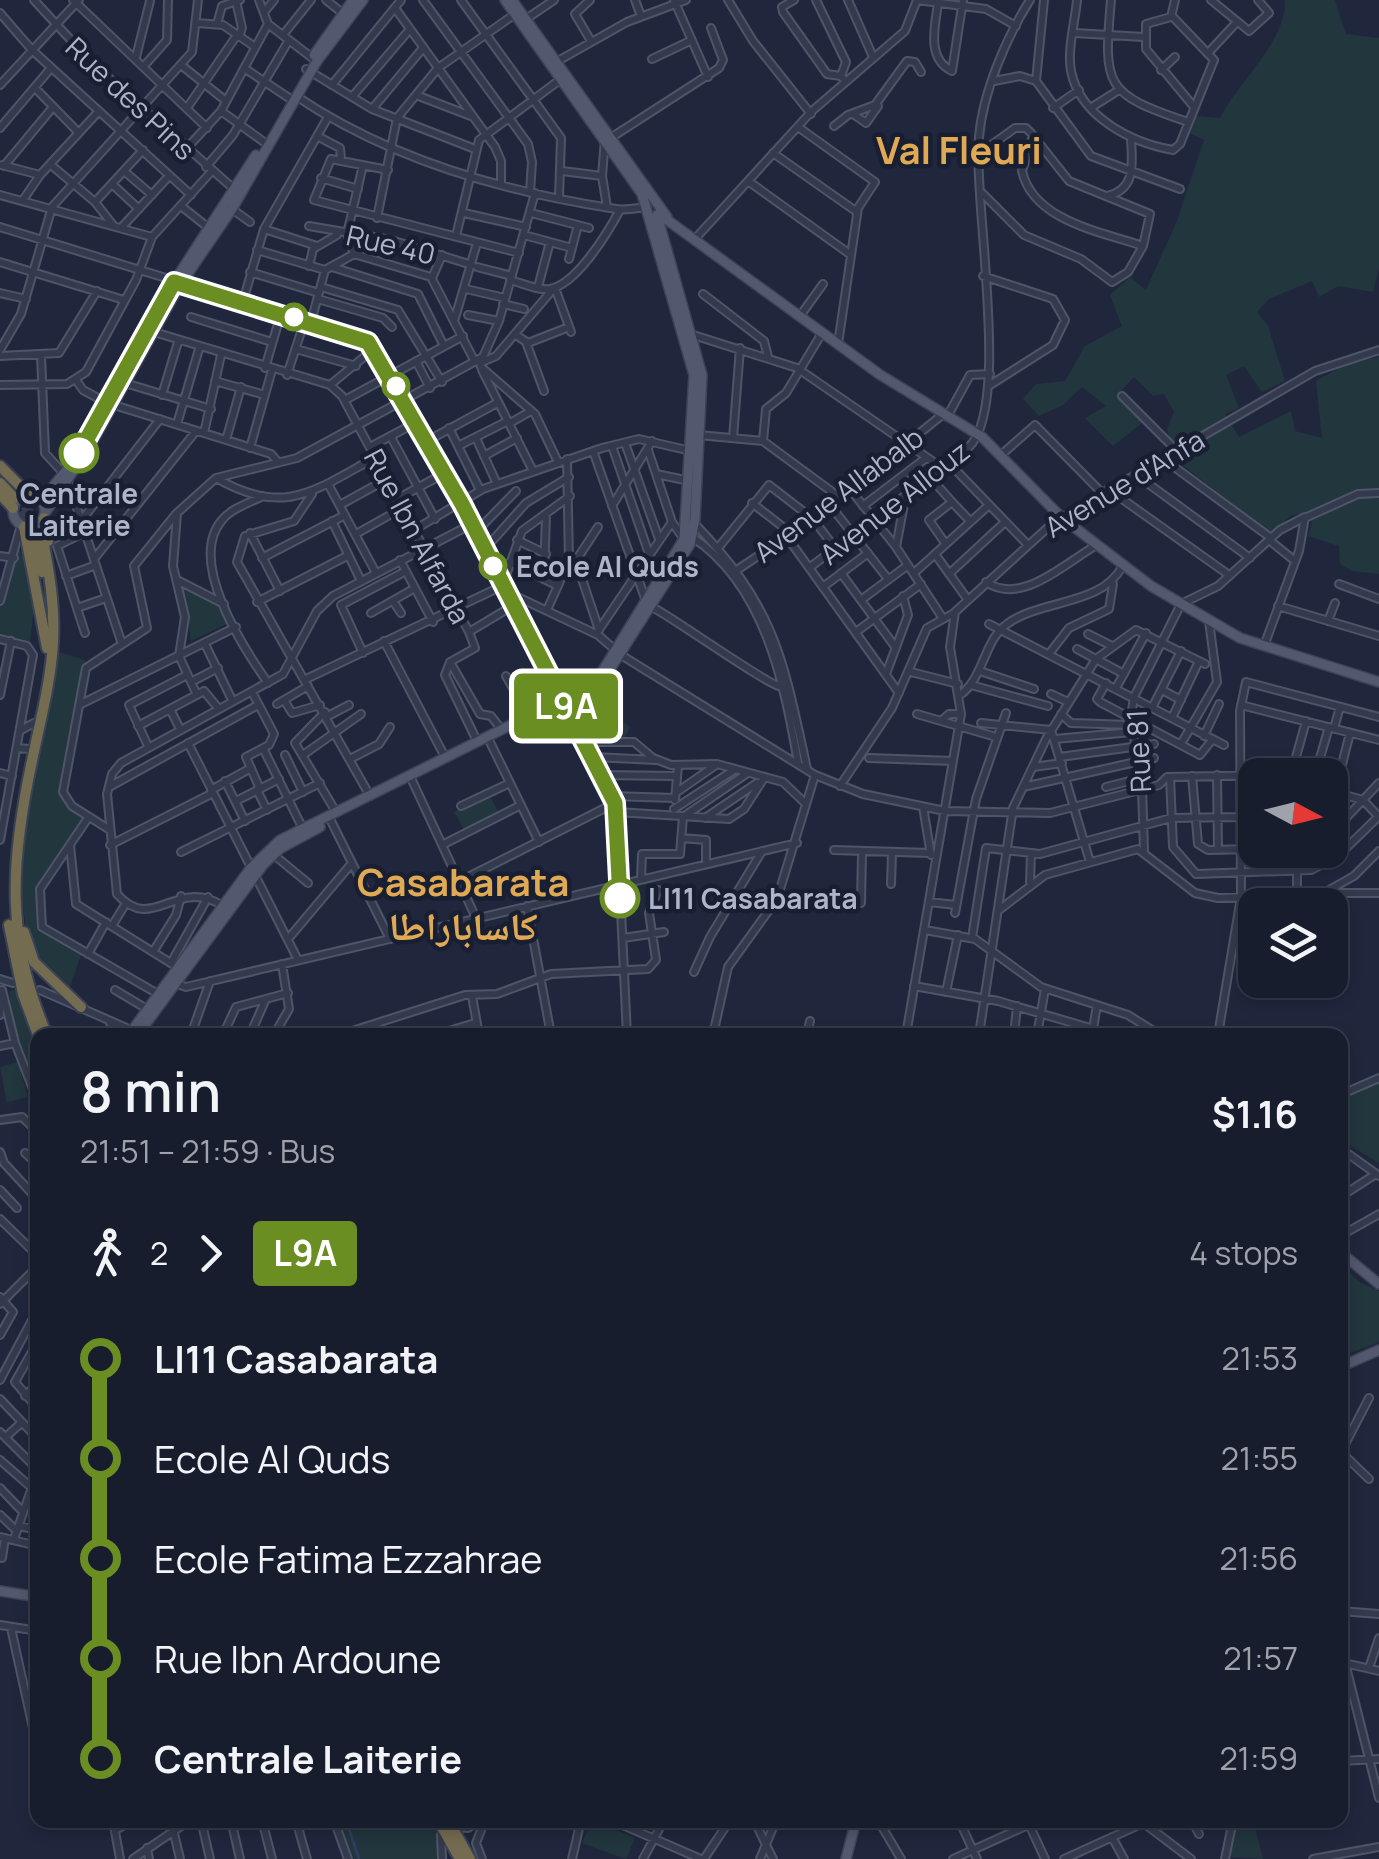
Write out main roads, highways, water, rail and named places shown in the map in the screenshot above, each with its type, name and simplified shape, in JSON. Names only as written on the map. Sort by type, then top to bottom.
[{"type":"highway","points":[[0,466],[22,498]]},
{"type":"highway","points":[[0,474],[22,498]]},
{"type":"highway","points":[[0,484],[22,498]]},
{"type":"highway","points":[[0,494],[22,498]]},
{"type":"highway","points":[[44,515],[58,604],[17,836],[14,908],[27,978],[45,1028]]},
{"type":"highway","points":[[22,526],[50,647]]},
{"type":"highway","points":[[36,1028],[18,977],[8,907],[10,845],[23,748],[34,723],[50,647],[53,601],[38,536]]},
{"type":"highway","points":[[14,908],[34,962],[81,1008]]},
{"type":"highway","points":[[441,1828],[460,1859]]},
{"type":"highway","points":[[453,1828],[470,1859]]},
{"type":"main road","points":[[110,404],[154,332],[178,283],[232,208],[308,70],[352,0]]},
{"type":"main road","points":[[345,16],[362,0]]},
{"type":"main road","points":[[508,0],[560,78],[609,138]]},
{"type":"main road","points":[[135,1028],[280,840],[563,701],[597,677],[618,654],[649,606],[694,524],[696,435],[689,333],[653,210],[609,138],[526,19],[508,0]]},
{"type":"main road","points":[[22,498],[22,526],[33,527],[44,515],[178,283],[293,97]]},
{"type":"main road","points":[[653,210],[838,344],[944,417],[978,435],[1062,518],[1122,567],[1263,648],[1379,682]]},
{"type":"main road","points":[[688,539],[696,435]]},
{"type":"main road","points":[[22,498],[50,490],[66,477]]},
{"type":"main road","points":[[22,498],[44,515]]},
{"type":"main road","points":[[252,872],[370,796],[563,701]]},
{"type":"main road","points":[[135,1028],[171,982],[174,965],[226,908]]},
{"type":"main road","points":[[1348,1259],[1378,1283]]},
{"type":"main road","points":[[1348,1358],[1379,1347]]},
{"type":"main road","points":[[0,1591],[30,1597]]},
{"type":"main road","points":[[844,1859],[852,1828]]},
{"type":"waterway","points":[[349,1828],[359,1859]]},
{"type":"tunnel","points":[[18,493],[42,535]]},
{"type":"tunnel","points":[[14,498],[31,527]]},
{"type":"place","name":"Centrale Laiterie","points":[[79,453]]},
{"type":"place","name":"Ecole Al Quds","points":[[493,566]]},
{"type":"place","name":"LI11 Casabarata","points":[[620,898]]},
{"type":"district","name":"Val Fleuri","points":[[959,149]]},
{"type":"district","name":"Casabarata كاساباراطا","points":[[463,903]]}]
